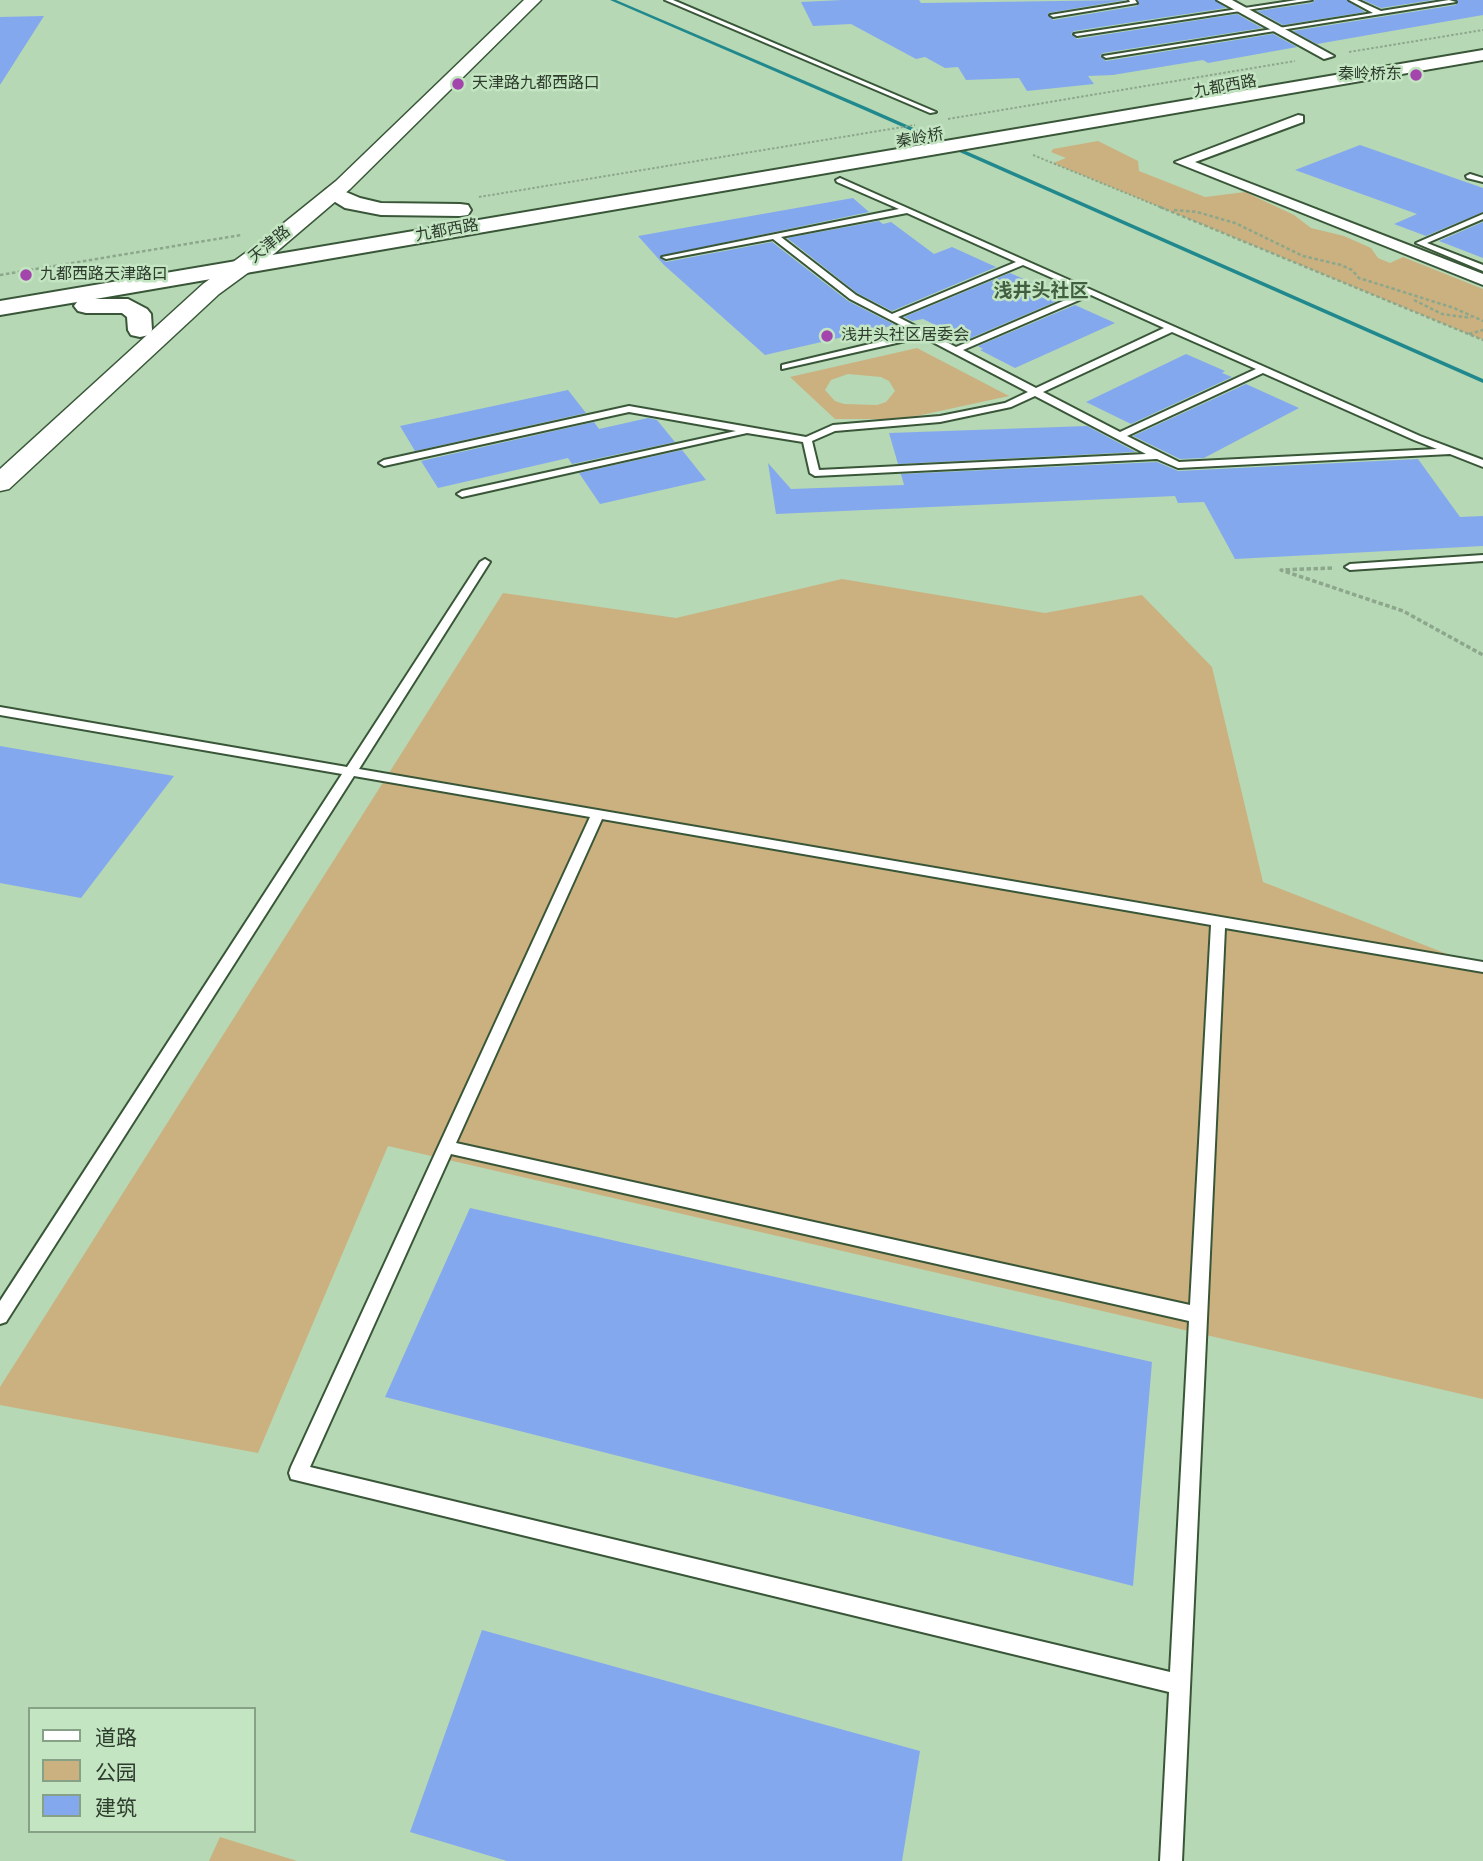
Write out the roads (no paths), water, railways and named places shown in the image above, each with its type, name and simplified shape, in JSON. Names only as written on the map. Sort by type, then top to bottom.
[{"type":"main road","name":"天津路","points":[[268,239],[520,0]]},
{"type":"main road","name":"天津路","points":[[0,483],[244,258],[334,193],[533,0]]},
{"type":"main road","name":"九都西路","points":[[980,135],[1483,43]]},
{"type":"main road","name":"九都西路","points":[[980,135],[1483,54]]},
{"type":"main road","name":"秦岭桥","points":[[872,147],[980,135]]},
{"type":"main road","name":"秦岭桥","points":[[895,156],[980,135]]},
{"type":"main road","name":"九都西路","points":[[268,239],[511,208],[872,147]]},
{"type":"main road","name":"九都西路","points":[[0,292],[244,258],[895,156]]},
{"type":"main road","points":[[334,193],[353,203],[381,209],[436,211],[511,208]]},
{"type":"main road","name":"九都西路","points":[[0,310],[216,270],[244,258]]},
{"type":"main road","points":[[0,456],[180,294],[216,270]]},
{"type":"main road","points":[[0,310],[103,304],[128,306],[139,314],[140,330]]},
{"type":"street","points":[[1223,0],[1328,56]]},
{"type":"street","points":[[1298,119],[1182,162],[1483,280]]},
{"type":"lane","points":[[668,0],[932,113]]},
{"type":"lane","points":[[1053,15],[1134,3],[1132,0]]},
{"type":"lane","points":[[1077,34],[1309,0]]},
{"type":"lane","points":[[1352,0],[1381,13]]},
{"type":"lane","points":[[1106,56],[1453,2],[1452,0]]},
{"type":"lane","points":[[1470,176],[1483,180]]},
{"type":"lane","points":[[840,180],[1483,464]]},
{"type":"lane","points":[[666,257],[908,210]]},
{"type":"lane","points":[[1483,216],[1420,243],[1483,268]]},
{"type":"lane","points":[[775,236],[853,297],[1178,465],[1451,451]]},
{"type":"lane","points":[[891,317],[1023,262]]},
{"type":"lane","points":[[956,351],[1091,292]]},
{"type":"lane","points":[[383,463],[629,409],[807,440],[833,428],[940,419],[1008,405],[1172,328]]},
{"type":"lane","points":[[785,367],[924,334]]},
{"type":"lane","points":[[1119,436],[1264,369]]},
{"type":"lane","points":[[462,494],[751,430]]},
{"type":"lane","points":[[807,440],[815,473],[1158,456]]},
{"type":"lane","points":[[1350,567],[1483,558]]},
{"type":"lane","points":[[0,1316],[485,562]]},
{"type":"lane","points":[[0,711],[1483,967]]},
{"type":"lane","points":[[598,814],[298,1473],[1178,1684]]},
{"type":"lane","points":[[1171,1861],[1218,922]]},
{"type":"lane","points":[[446,1147],[1198,1315]]},
{"type":"waterway","points":[[612,0],[1483,381]]},
{"type":"place","name":"秦岭桥东","points":[[1416,75]]},
{"type":"place","name":"天津路九都西路口","points":[[458,84]]},
{"type":"place","name":"九都西路天津路口","points":[[26,275]]},
{"type":"place","name":"浅井头社区居委会","points":[[827,336]]},
{"type":"district","name":"浅井头社区","points":[[1041,292]]}]
